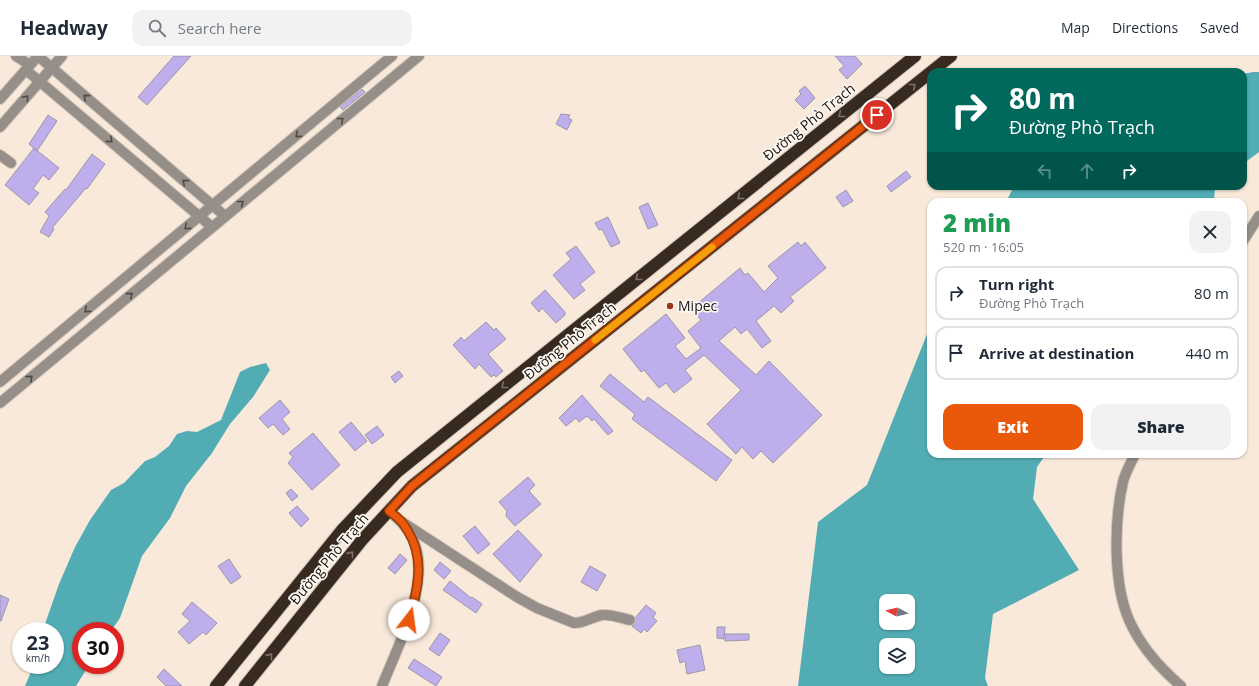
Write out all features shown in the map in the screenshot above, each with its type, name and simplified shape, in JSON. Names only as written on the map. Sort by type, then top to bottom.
[{"type":"highway","name":"Đường Phò Trạch","points":[[216,686],[342,530],[397,472],[915,56]]},
{"type":"highway","name":"Đường Phò Trạch","points":[[936,68],[951,56]]},
{"type":"highway","name":"Đường Phò Trạch","points":[[245,686],[362,540],[412,486],[927,75]]},
{"type":"street","points":[[16,56],[41,81],[212,226]]},
{"type":"street","points":[[0,99],[38,56],[225,216]]},
{"type":"street","points":[[0,127],[62,56]]},
{"type":"street","points":[[0,382],[392,56]]},
{"type":"street","points":[[0,403],[419,56]]},
{"type":"street","points":[[0,155],[11,163]]},
{"type":"street","points":[[1247,235],[1259,216]]},
{"type":"street","points":[[1133,458],[1123,481],[1118,519],[1116,552],[1119,591],[1129,620],[1145,648],[1168,675],[1181,686]]},
{"type":"street","points":[[389,511],[402,522],[517,597],[537,608],[574,623],[580,623],[607,615],[630,620]]},
{"type":"street","points":[[382,686],[409,620],[416,592],[419,567],[416,548],[402,522]]},
{"type":"water","points":[[1259,72],[1259,152],[1247,161],[1247,73]]},
{"type":"water","points":[[1012,190],[1215,190],[1214,198],[1008,198]]},
{"type":"water","points":[[927,334],[927,458],[1043,458],[1037,467],[1033,499],[1079,570],[993,614],[985,678],[988,686],[798,686],[818,522],[867,485]]},
{"type":"water","points":[[266,363],[270,370],[253,397],[230,424],[212,453],[186,486],[170,518],[142,556],[117,622],[72,622],[72,674],[83,674],[76,686],[25,686],[30,674],[64,674],[64,622],[46,622],[59,584],[75,547],[90,520],[111,490],[124,483],[145,461],[155,457],[169,446],[177,434],[187,431],[197,432],[221,420],[240,372],[250,367]]},
{"type":"building","points":[[174,56],[191,56],[147,105],[138,97]]},
{"type":"building","points":[[835,56],[855,56],[862,64],[847,79],[839,70],[844,66]]},
{"type":"building","points":[[805,86],[815,98],[804,109],[795,100],[801,94],[799,91]]},
{"type":"building","points":[[362,89],[365,92],[343,110],[340,107]]},
{"type":"building","points":[[561,114],[570,115],[568,118],[572,120],[567,130],[556,124]]},
{"type":"building","points":[[48,115],[57,121],[37,151],[29,144]]},
{"type":"building","points":[[34,148],[59,168],[49,180],[43,175],[33,189],[39,193],[29,205],[5,185]]},
{"type":"building","points":[[92,154],[105,164],[87,189],[86,188],[52,228],[54,229],[49,237],[40,232],[49,216],[45,212],[65,189],[66,190]]},
{"type":"building","points":[[906,171],[911,177],[891,192],[887,186]]},
{"type":"building","points":[[846,190],[853,201],[843,207],[836,197]]},
{"type":"building","points":[[648,203],[658,225],[648,229],[639,207]]},
{"type":"building","points":[[608,217],[620,243],[611,247],[602,229],[599,230],[595,223]]},
{"type":"building","points":[[798,242],[801,246],[805,242],[826,268],[790,297],[794,301],[781,313],[774,306],[756,321],[771,341],[762,348],[747,329],[741,334],[735,327],[719,341],[756,375],[769,361],[822,415],[773,463],[761,451],[753,459],[742,447],[736,454],[707,424],[741,390],[704,355],[685,370],[692,379],[674,393],[666,383],[659,388],[644,370],[641,372],[623,349],[666,314],[685,338],[675,346],[686,359],[701,348],[688,331],[701,320],[691,309],[740,268],[745,275],[748,273],[764,292],[778,278],[768,266]]},
{"type":"building","points":[[576,246],[595,272],[580,284],[585,290],[574,299],[553,275],[571,259],[566,253]]},
{"type":"building","points":[[545,290],[565,312],[565,315],[556,323],[542,308],[539,312],[531,303]]},
{"type":"building","points":[[486,322],[494,330],[496,328],[506,339],[488,354],[503,371],[496,377],[494,375],[491,377],[479,364],[475,369],[453,345],[461,337],[464,341]]},
{"type":"building","points":[[399,371],[403,376],[395,383],[391,377]]},
{"type":"building","points":[[610,374],[644,402],[648,397],[732,460],[716,481],[632,419],[635,414],[600,386]]},
{"type":"building","points":[[582,395],[613,431],[608,435],[594,419],[592,421],[587,416],[579,422],[576,418],[566,426],[559,418]]},
{"type":"building","points":[[280,400],[290,412],[282,419],[290,429],[283,435],[273,424],[268,428],[259,418]]},
{"type":"building","points":[[351,422],[367,441],[355,451],[339,432]]},
{"type":"building","points":[[377,426],[384,435],[372,444],[365,435]]},
{"type":"building","points":[[313,433],[340,465],[312,490],[288,463],[293,457],[289,453]]},
{"type":"building","points":[[528,477],[535,485],[529,491],[541,504],[515,526],[506,516],[507,511],[499,502]]},
{"type":"building","points":[[291,489],[298,496],[292,501],[286,493]]},
{"type":"building","points":[[297,506],[309,519],[301,527],[289,513]]},
{"type":"building","points":[[475,526],[490,544],[478,554],[463,536]]},
{"type":"building","points":[[518,530],[542,555],[520,582],[493,554]]},
{"type":"building","points":[[400,554],[407,560],[395,574],[388,568]]},
{"type":"building","points":[[229,559],[241,577],[231,584],[218,566]]},
{"type":"building","points":[[440,562],[451,571],[444,579],[434,570]]},
{"type":"building","points":[[590,566],[606,575],[597,591],[581,582]]},
{"type":"building","points":[[450,581],[471,598],[472,597],[482,604],[476,613],[443,590]]},
{"type":"building","points":[[0,595],[9,599],[1,621],[0,621]]},
{"type":"building","points":[[192,602],[217,623],[206,635],[203,632],[189,644],[178,632],[190,621],[182,614]]},
{"type":"building","points":[[646,605],[656,613],[653,617],[657,621],[647,632],[644,629],[641,633],[632,626],[635,624],[636,617]]},
{"type":"building","points":[[717,627],[725,627],[724,639],[717,638]]},
{"type":"building","points":[[440,633],[450,640],[439,656],[429,649]]},
{"type":"building","points":[[725,634],[749,634],[749,640],[725,641]]},
{"type":"building","points":[[700,645],[705,670],[687,674],[685,661],[680,663],[677,650]]},
{"type":"building","points":[[414,659],[442,677],[436,686],[408,668]]},
{"type":"building","points":[[164,669],[182,686],[166,686],[157,677]]},
{"type":"slow traffic","points":[[595,340],[712,247]]},
{"type":"place","name":"Mipec","points":[[670,306]]},
{"type":"route","points":[[409,620],[416,592],[419,567],[418,556],[413,540],[402,522],[389,511],[412,486],[877,115]]}]
